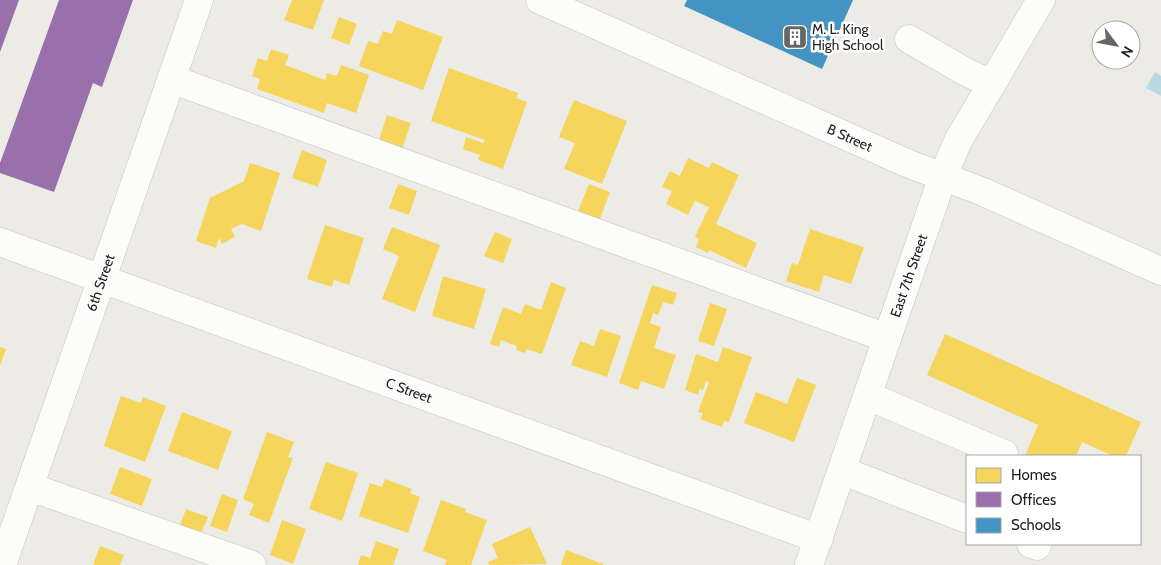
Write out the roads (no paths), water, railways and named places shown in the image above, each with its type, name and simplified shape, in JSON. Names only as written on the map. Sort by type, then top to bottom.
[{"type":"street","name":"6th Street","points":[[2,565],[199,0]]},
{"type":"street","name":"B Street","points":[[540,0],[908,164],[943,176],[1161,271]]},
{"type":"street","name":"East 7th Street","points":[[810,565],[943,176],[958,141],[1041,0]]},
{"type":"street","points":[[909,39],[964,71],[991,84]]},
{"type":"street","points":[[171,79],[887,338]]},
{"type":"street","name":"C Street","points":[[0,242],[819,539]]},
{"type":"street","points":[[868,396],[1004,454]]},
{"type":"street","points":[[843,471],[966,519]]},
{"type":"street","points":[[30,487],[252,565]]},
{"type":"water","points":[[1155,72],[1161,76],[1161,96],[1146,88]]},
{"type":"place","name":"M. L. King High School","points":[[795,37]]}]
